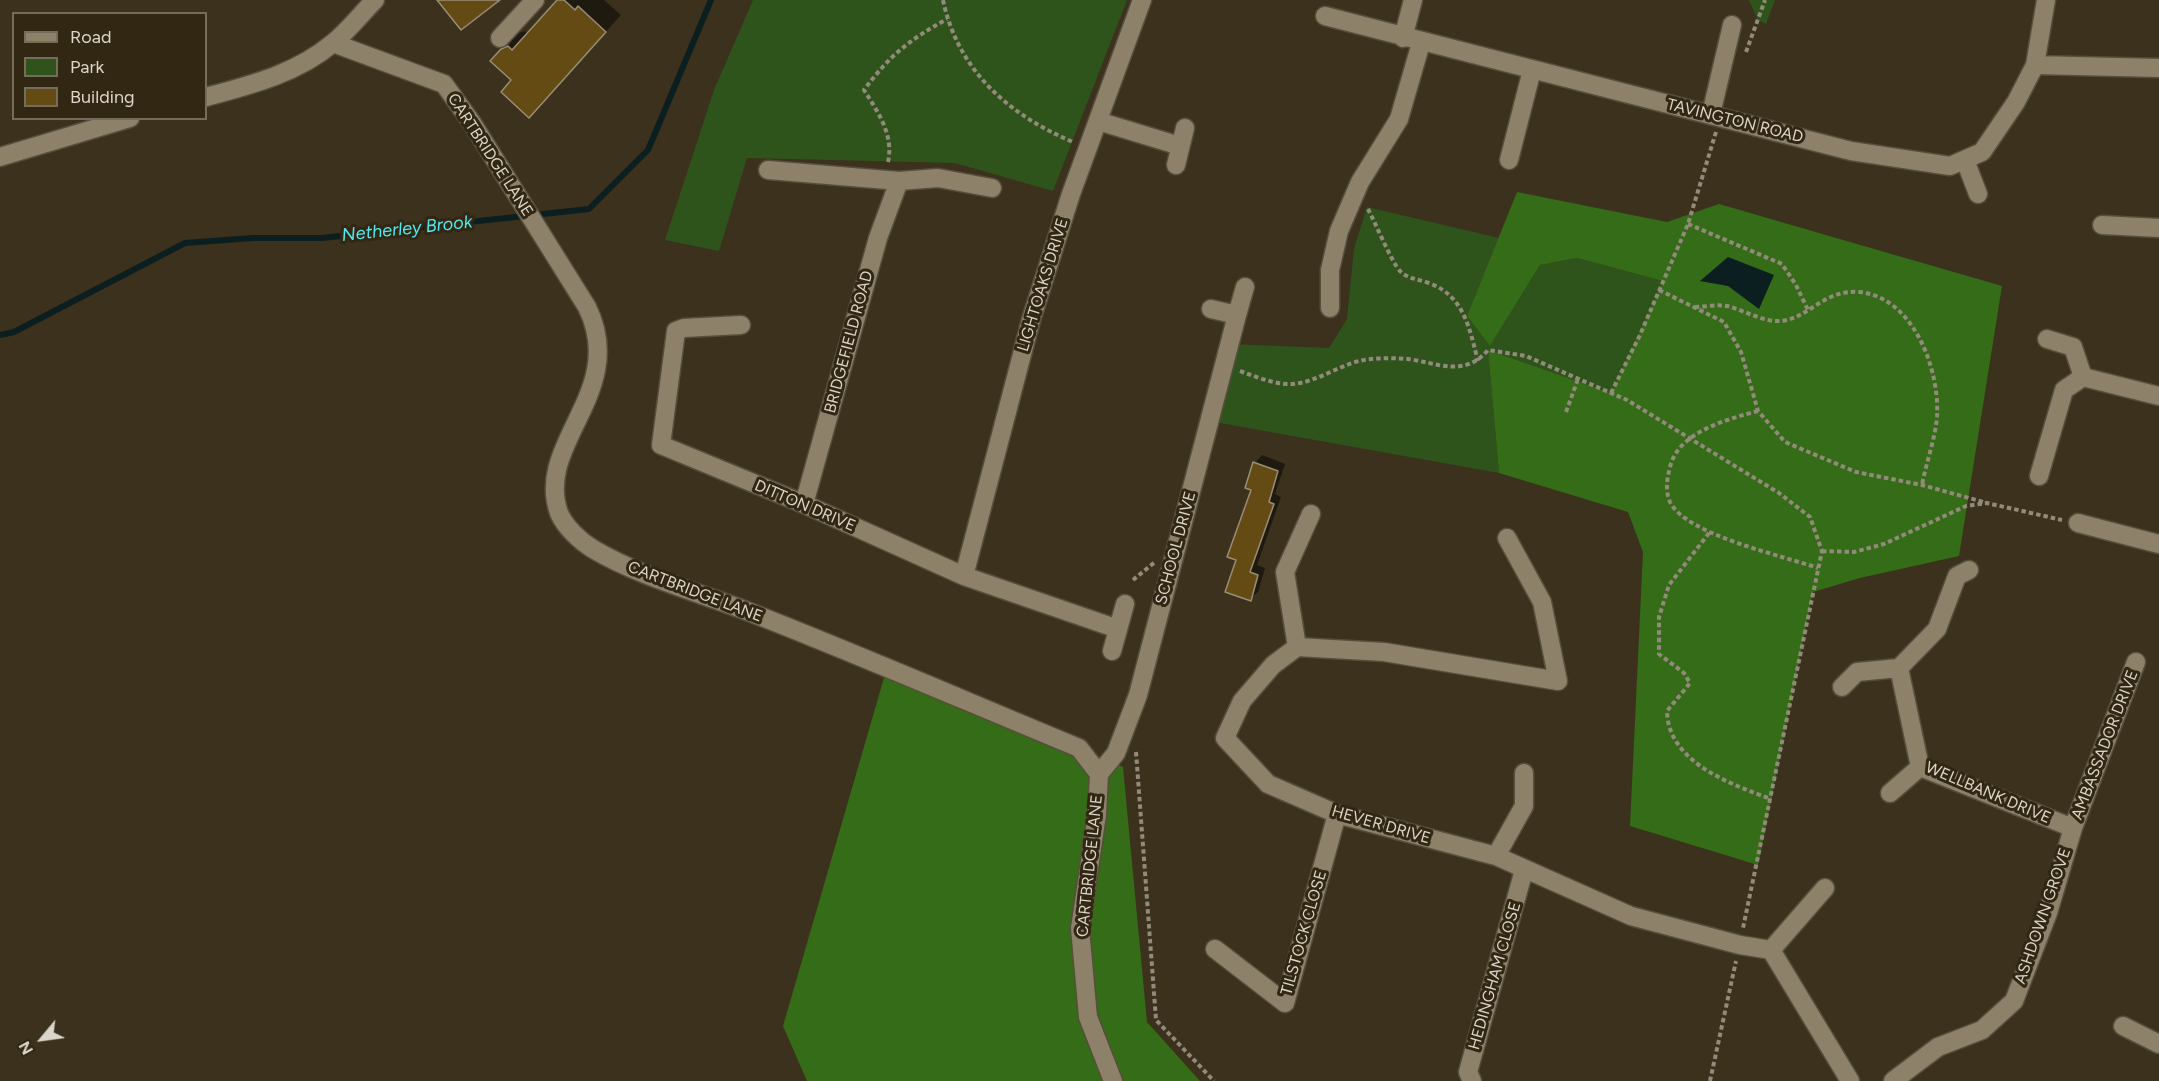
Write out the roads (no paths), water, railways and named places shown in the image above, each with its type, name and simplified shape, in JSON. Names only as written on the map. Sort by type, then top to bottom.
[{"type":"street","points":[[207,97],[282,74],[303,64],[333,43],[375,0]]},
{"type":"street","points":[[501,38],[535,0]]},
{"type":"street","name":"LIGHTOAKS DRIVE","points":[[964,576],[1030,320],[1142,0]]},
{"type":"street","points":[[1403,38],[1413,0]]},
{"type":"street","name":"TAVINGTON ROAD","points":[[1325,16],[1421,43],[1851,151],[1950,166],[1982,152],[2016,102],[2035,65],[2046,0]]},
{"type":"street","points":[[1716,116],[1732,25]]},
{"type":"street","name":"CARTBRIDGE LANE","points":[[333,43],[444,84],[497,163],[595,325],[599,345],[598,365],[591,389],[560,461],[554,494],[560,516],[578,538],[612,560],[754,614],[1079,748],[1099,774],[1097,815],[1080,928],[1089,1017],[1113,1081]]},
{"type":"street","points":[[1330,308],[1330,270],[1339,231],[1357,190],[1399,119],[1421,43]]},
{"type":"street","points":[[2035,65],[2159,68]]},
{"type":"street","points":[[1509,160],[1532,70]]},
{"type":"street","points":[[0,157],[123,120]]},
{"type":"street","points":[[1098,121],[1183,137],[1176,165]]},
{"type":"street","points":[[1965,160],[1978,194]]},
{"type":"street","points":[[768,170],[892,181],[938,178],[992,189]]},
{"type":"street","name":"BRIDGEFIELD ROAD","points":[[804,504],[892,181]]},
{"type":"street","points":[[2102,225],[2159,228]]},
{"type":"street","name":"SCHOOL DRIVE","points":[[1099,774],[1116,753],[1138,695],[1245,286]]},
{"type":"street","points":[[1211,309],[1237,315]]},
{"type":"street","name":"DITTON DRIVE","points":[[741,325],[684,328],[676,331],[661,445],[804,504],[964,576],[1118,629]]},
{"type":"street","points":[[2047,339],[2073,347],[2083,377]]},
{"type":"street","points":[[2039,476],[2064,390],[2083,377],[2159,396]]},
{"type":"street","points":[[1311,514],[1285,572],[1297,647],[1384,652],[1558,681],[1542,602],[1507,538]]},
{"type":"street","points":[[2078,523],[2159,544]]},
{"type":"street","points":[[1842,687],[1857,672],[1899,668],[1937,629],[1957,576],[1969,570]]},
{"type":"street","points":[[1112,651],[1125,604]]},
{"type":"street","name":"HEVER DRIVE","points":[[1297,647],[1273,665],[1242,701],[1225,738],[1268,784],[1337,814],[1496,856],[1631,916],[1740,945],[1771,950]]},
{"type":"street","name":"AMBASSADOR DRIVE","points":[[2073,828],[2136,662]]},
{"type":"street","name":"WELLBANK DRIVE","points":[[1899,668],[1920,767],[2073,828]]},
{"type":"street","points":[[1890,793],[1920,767]]},
{"type":"street","points":[[1496,856],[1524,806],[1524,773]]},
{"type":"street","name":"TILSTOCK CLOSE","points":[[1215,949],[1285,1003],[1337,814]]},
{"type":"street","name":"ASHDOWN GROVE","points":[[1893,1081],[1938,1047],[1983,1030],[2014,1001],[2048,914],[2073,828]]},
{"type":"street","name":"HEDINGHAM CLOSE","points":[[1472,1081],[1468,1072],[1524,870]]},
{"type":"street","points":[[1825,888],[1771,950],[1850,1081]]},
{"type":"street","points":[[2123,1026],[2159,1044]]},
{"type":"water","points":[[1728,257],[1774,275],[1759,309],[1728,286],[1700,281]]},
{"type":"waterway","name":"Netherley Brook","points":[[0,335],[14,332],[185,243],[253,238],[322,238],[589,209],[648,150],[711,0]]}]
